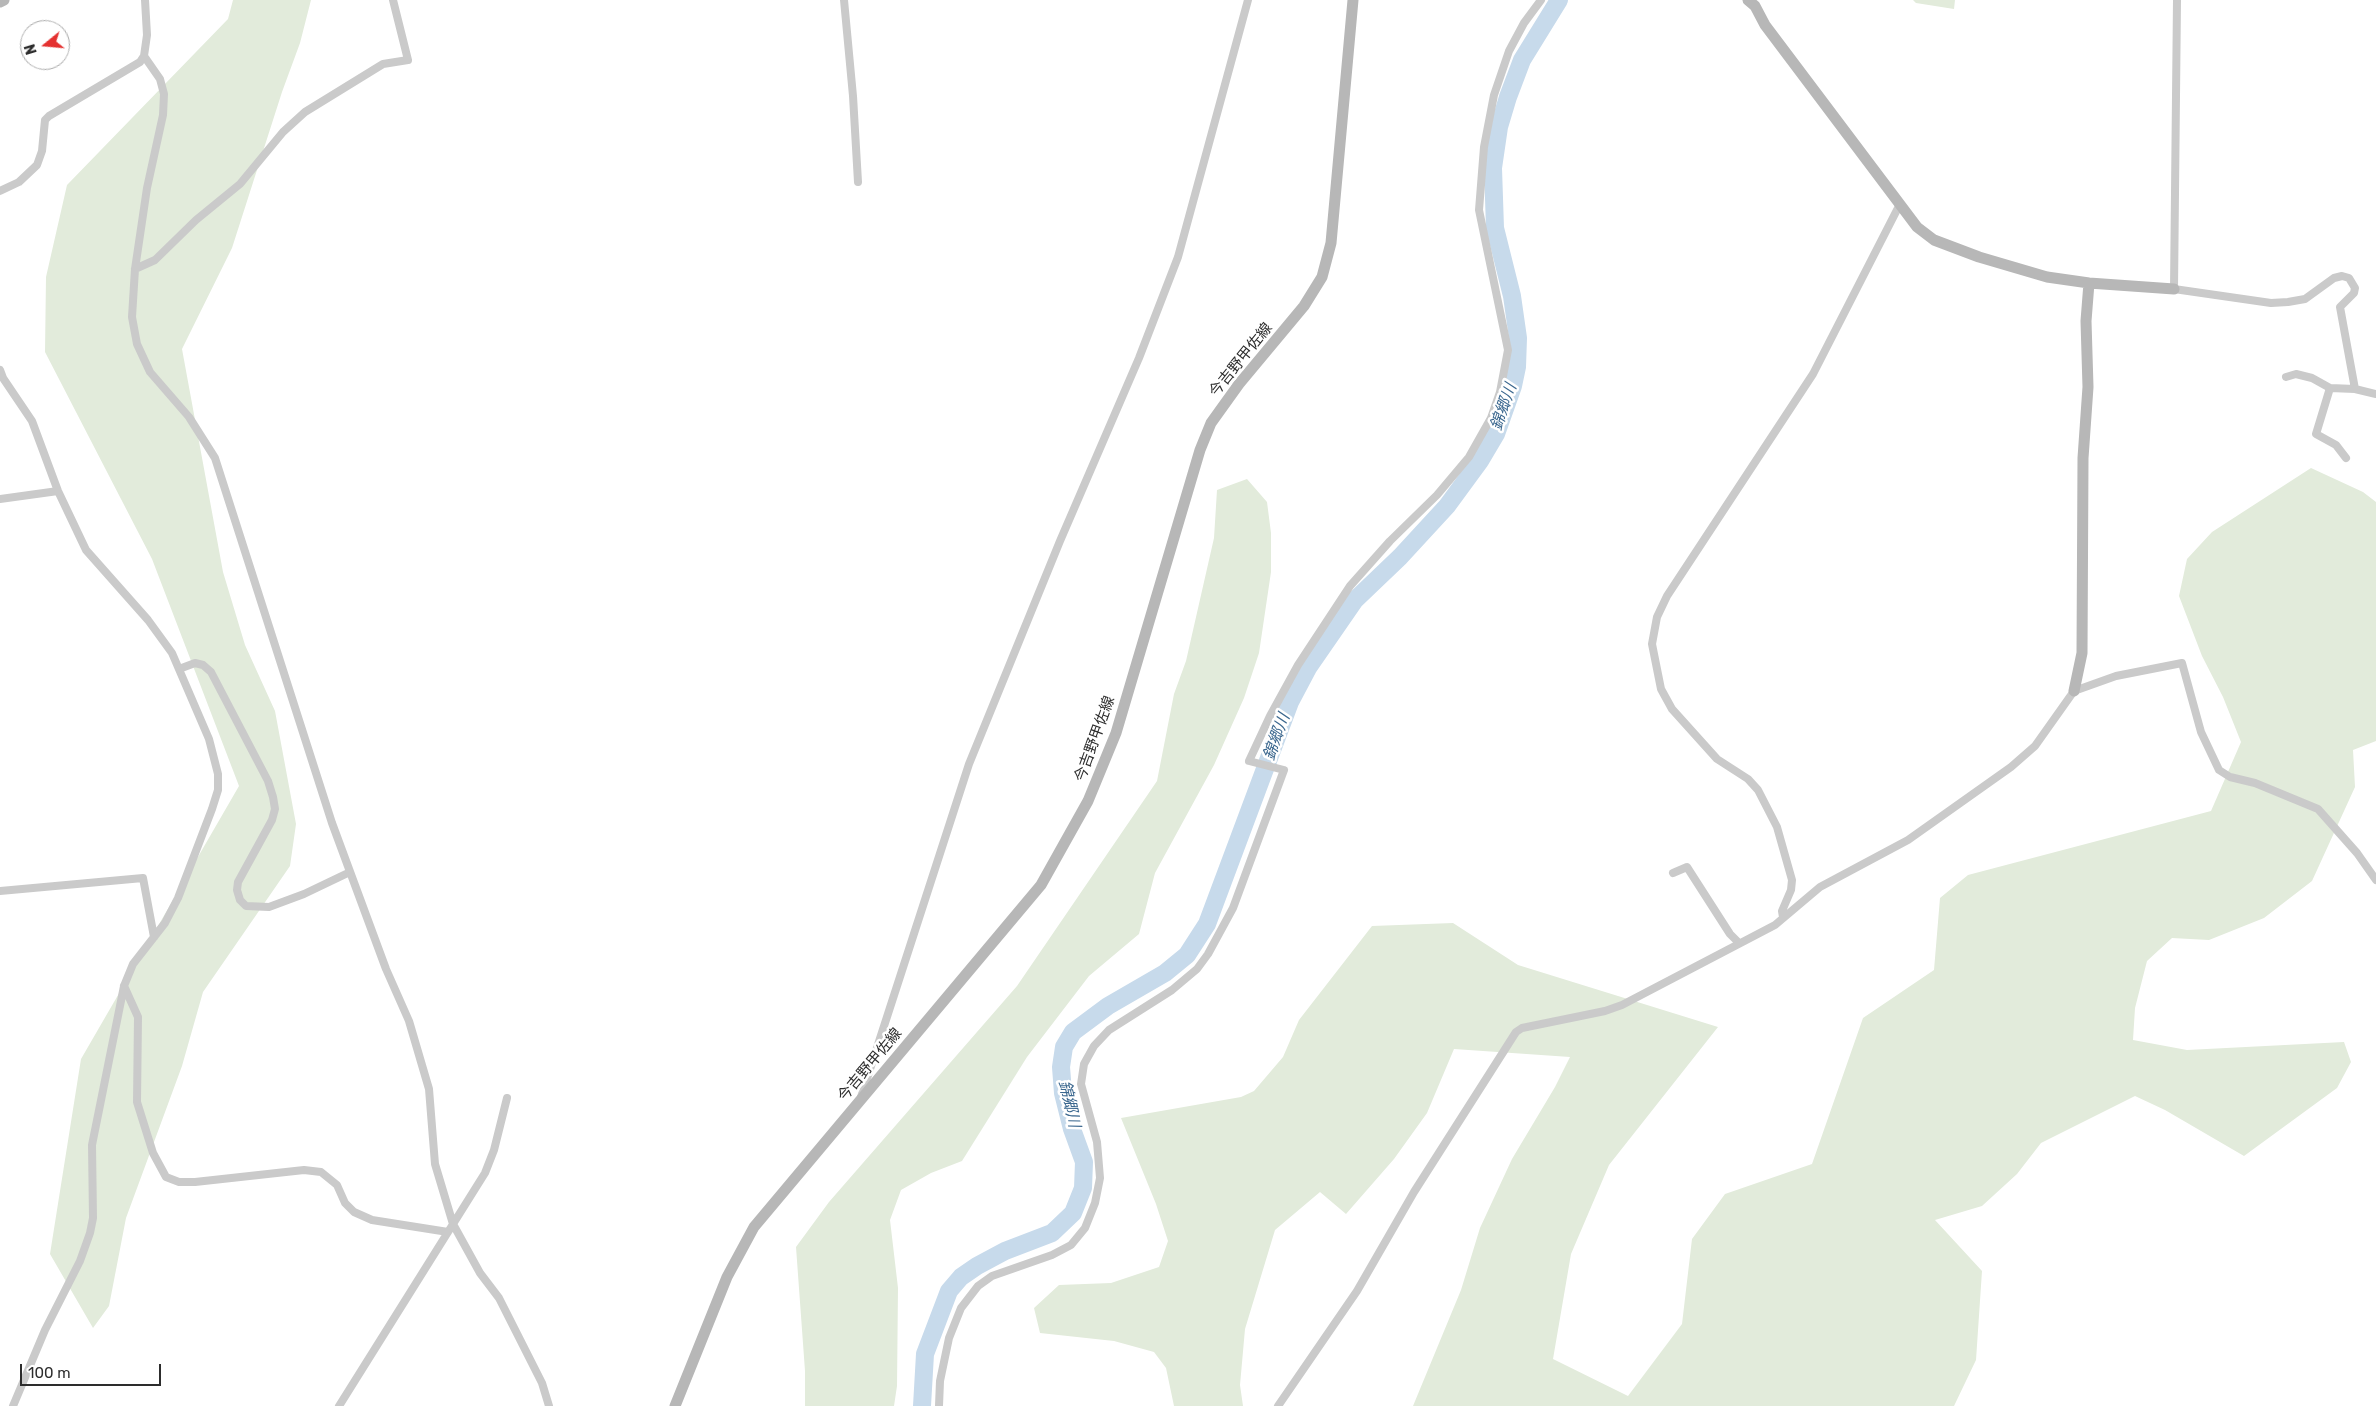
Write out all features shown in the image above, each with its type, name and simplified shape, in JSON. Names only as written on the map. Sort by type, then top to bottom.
[{"type":"main road","points":[[0,2],[4,0]]},
{"type":"main road","name":"今吉野甲佐線","points":[[676,1406],[727,1277],[754,1227],[1041,885],[1088,801],[1116,734],[1197,458],[1211,423],[1239,384],[1304,306],[1322,277],[1331,243],[1353,0]]},
{"type":"main road","points":[[1748,0],[1756,6],[1765,25],[1917,227],[1934,240],[2013,268],[2047,277],[2089,283],[2174,289]]},
{"type":"main road","points":[[2074,690],[2082,654],[2083,458],[2088,388],[2086,321],[2089,283]]},
{"type":"street","points":[[0,191],[19,182],[37,165],[42,151],[45,120],[49,116],[130,70],[140,62],[144,56],[147,35],[145,0]]},
{"type":"street","points":[[135,269],[155,260],[196,220],[240,184],[283,132],[305,112],[383,64],[408,60],[393,0]]},
{"type":"street","points":[[844,0],[854,96],[858,182]]},
{"type":"street","points":[[859,1101],[969,764],[1060,541],[1139,358],[1178,257],[1248,0]]},
{"type":"street","points":[[940,1406],[940,1381],[949,1338],[961,1308],[978,1286],[992,1276],[1052,1255],[1071,1245],[1085,1228],[1095,1203],[1100,1178],[1097,1142],[1081,1084],[1084,1064],[1094,1046],[1109,1030],[1172,990],[1197,969],[1208,954],[1232,908],[1284,770],[1250,762],[1270,716],[1298,665],[1350,586],[1390,541],[1437,495],[1469,457],[1491,418],[1500,392],[1508,350],[1479,210],[1484,147],[1494,95],[1509,51],[1524,23],[1541,0]]},
{"type":"street","points":[[2177,0],[2174,289],[2271,303],[2288,302],[2305,299],[2334,278],[2342,276],[2348,278],[2355,288],[2354,293],[2340,307],[2356,388]]},
{"type":"street","points":[[144,56],[160,79],[164,94],[163,115],[147,188],[135,269],[132,318],[137,344],[150,372],[189,417],[215,458],[332,823],[386,969],[409,1021],[429,1089],[435,1164],[454,1224],[480,1273],[499,1298],[542,1383],[549,1406]]},
{"type":"street","points":[[1783,917],[1782,911],[1791,890],[1792,880],[1777,827],[1758,790],[1748,779],[1717,759],[1672,709],[1661,689],[1652,644],[1657,618],[1667,596],[1813,374],[1900,204]]},
{"type":"street","points":[[0,370],[3,378],[32,421],[58,491],[86,550],[148,620],[172,653],[210,739],[218,774],[218,790],[199,846],[178,898],[165,923],[133,964],[124,986],[92,1145],[94,1218],[80,1261],[45,1330],[13,1406]]},
{"type":"street","points":[[2286,377],[2296,374],[2312,378],[2330,388],[2356,388],[2376,394]]},
{"type":"street","points":[[2330,388],[2316,434],[2336,445],[2346,458]]},
{"type":"street","points":[[0,499],[58,491]]},
{"type":"street","points":[[179,669],[195,663],[203,665],[211,672],[268,782],[273,797],[275,809],[272,820],[238,882],[237,890],[240,900],[246,906],[269,907],[304,894],[350,872]]},
{"type":"street","points":[[1278,1406],[1357,1291],[1414,1192],[1516,1032],[1522,1028],[1605,1011],[1622,1005],[1775,925],[1820,887],[1908,840],[2011,767],[2035,746],[2074,690],[2116,676],[2182,663],[2201,732],[2219,770],[2230,776],[2255,782],[2318,809],[2357,853],[2376,880]]},
{"type":"street","points":[[1673,873],[1687,867],[1730,934],[1739,943]]},
{"type":"street","points":[[0,891],[143,878],[154,937]]},
{"type":"street","points":[[124,986],[138,1017],[137,1102],[153,1153],[166,1177],[179,1182],[195,1182],[304,1170],[321,1172],[337,1185],[345,1202],[354,1212],[372,1220],[448,1232]]},
{"type":"street","points":[[340,1406],[485,1173],[494,1150],[507,1098]]},
{"type":"green space","points":[[233,0],[311,0],[300,43],[282,92],[232,248],[182,349],[223,572],[245,645],[275,711],[296,824],[290,866],[203,992],[182,1066],[126,1218],[109,1306],[93,1328],[50,1254],[81,1059],[239,786],[152,559],[45,352],[46,277],[67,185],[228,19]]},
{"type":"green space","points":[[1913,0],[1955,0],[1954,9],[1916,3]]},
{"type":"green space","points":[[2311,468],[2363,492],[2376,502],[2376,741],[2353,750],[2355,787],[2312,881],[2264,918],[2209,940],[2172,938],[2147,961],[2135,1008],[2133,1040],[2187,1050],[2344,1042],[2351,1062],[2337,1088],[2244,1156],[2165,1110],[2135,1096],[2041,1143],[2017,1174],[1982,1206],[1935,1220],[1982,1271],[1976,1360],[1954,1406],[1413,1406],[1461,1290],[1480,1228],[1512,1159],[1555,1087],[1570,1057],[1454,1049],[1427,1113],[1394,1159],[1346,1214],[1320,1192],[1275,1230],[1245,1329],[1240,1385],[1243,1406],[1174,1406],[1166,1368],[1154,1352],[1114,1341],[1040,1333],[1034,1308],[1059,1285],[1111,1283],[1159,1267],[1168,1241],[1156,1204],[1121,1118],[1241,1097],[1254,1091],[1283,1057],[1299,1020],[1372,926],[1453,923],[1518,965],[1718,1027],[1609,1165],[1571,1254],[1553,1359],[1628,1396],[1682,1324],[1692,1239],[1725,1194],[1812,1164],[1863,1018],[1934,970],[1940,898],[1968,875],[2211,811],[2241,742],[2223,697],[2202,656],[2179,596],[2187,559],[2212,532]]},
{"type":"green space","points":[[1247,479],[1267,502],[1271,533],[1271,572],[1259,653],[1244,698],[1214,765],[1155,873],[1139,934],[1089,976],[1027,1057],[962,1161],[931,1173],[901,1190],[890,1220],[898,1288],[897,1386],[894,1406],[805,1406],[805,1371],[796,1247],[829,1202],[1017,986],[1157,781],[1174,694],[1186,661],[1214,538],[1217,490]]},
{"type":"waterway","name":"錦郷川","points":[[922,1406],[925,1354],[949,1291],[961,1277],[977,1266],[1005,1251],[1052,1233],[1073,1213],[1083,1188],[1084,1162],[1072,1129],[1063,1093],[1061,1067],[1064,1047],[1073,1032],[1108,1006],[1165,973],[1187,955],[1207,924],[1290,702],[1308,668],[1355,600],[1400,557],[1447,506],[1480,461],[1496,434],[1513,386],[1517,367],[1518,338],[1512,296],[1495,228],[1493,168],[1499,127],[1522,60],[1559,0]]}]
